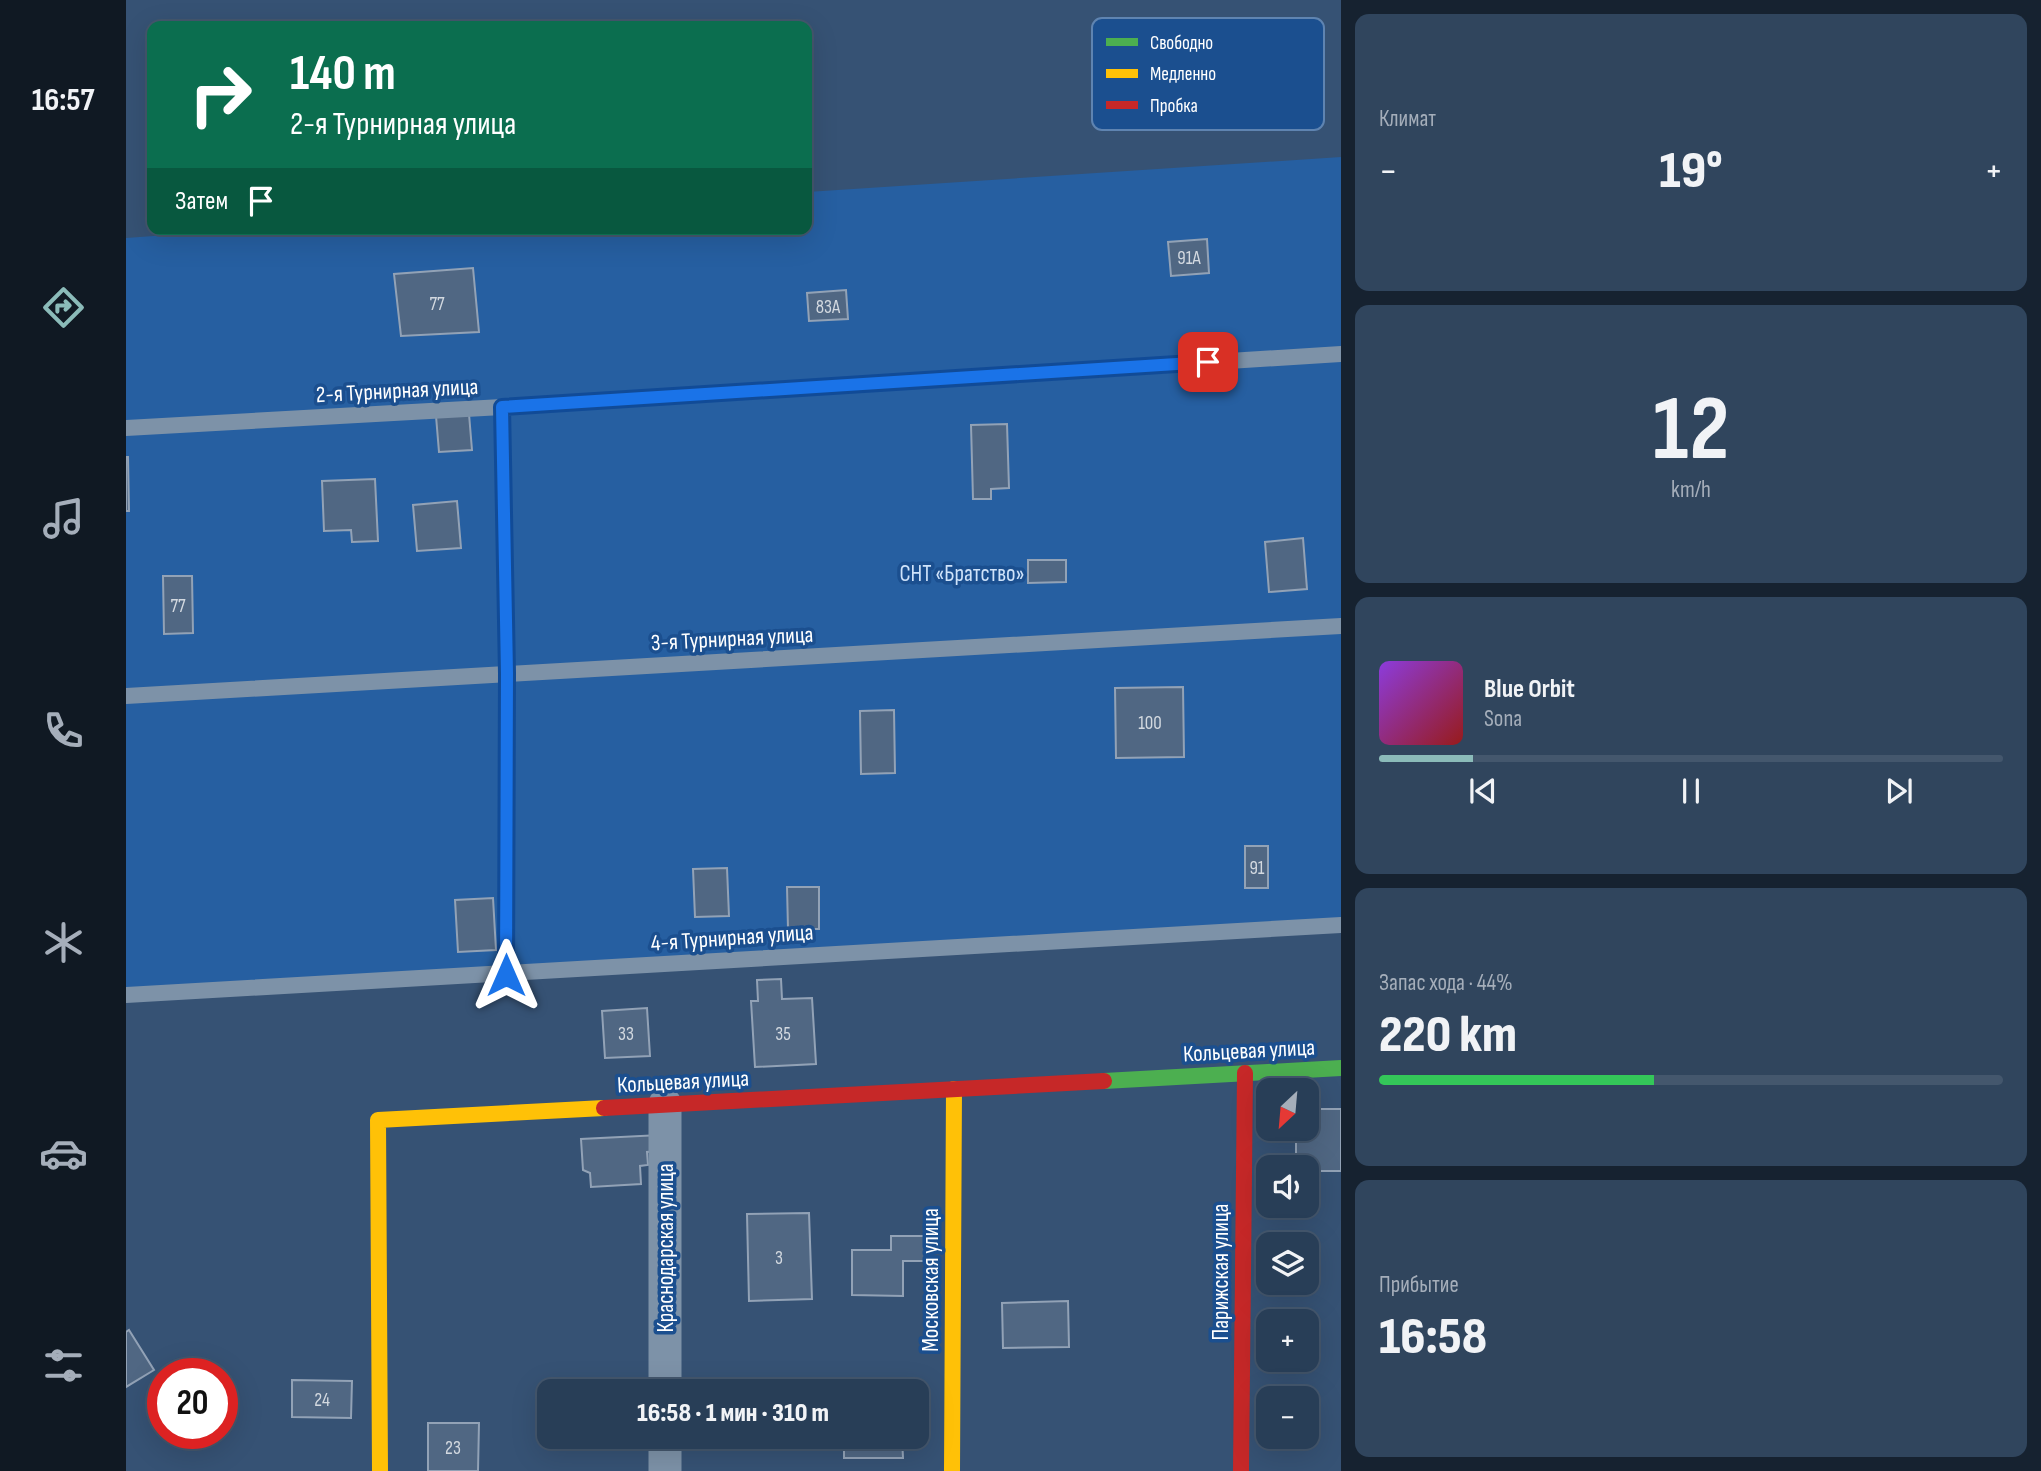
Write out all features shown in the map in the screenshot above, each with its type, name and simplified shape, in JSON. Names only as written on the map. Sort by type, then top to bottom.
[{"type":"street","name":"Кольцевая улица","points":[[380,1471],[378,1120],[1341,1068]]},
{"type":"street","name":"Парижская улица","points":[[1241,1471],[1245,1073]]},
{"type":"street","name":"Московская улица","points":[[952,1471],[954,1089]]},
{"type":"street","name":"Краснодарская улица","points":[[665,1104],[665,1379]]},
{"type":"street","points":[[665,1449],[665,1471]]},
{"type":"lane","name":"2-я Турнирная улица","points":[[126,428],[1341,354]]},
{"type":"lane","points":[[502,407],[507,673],[506,975]]},
{"type":"lane","name":"3-я Турнирная улица","points":[[126,696],[1341,626]]},
{"type":"lane","name":"4-я Турнирная улица","points":[[126,995],[506,975],[1026,941],[1341,925]]},
{"type":"green space","name":"СНТ «Братство»","points":[[1341,157],[1341,930],[126,997],[126,238],[168,235],[812,235],[812,192]]},
{"type":"building","points":[[1207,239],[1209,273],[1171,276],[1168,242]]},
{"type":"building","points":[[473,268],[479,332],[401,336],[394,274]]},
{"type":"building","points":[[846,290],[848,319],[809,321],[807,293]]},
{"type":"building","points":[[469,414],[472,450],[439,452],[436,416]]},
{"type":"building","points":[[1007,424],[1009,488],[991,489],[991,499],[973,499],[971,425]]},
{"type":"building","points":[[128,457],[129,511],[126,511]]},
{"type":"building","points":[[375,479],[378,541],[352,542],[351,530],[324,531],[322,481]]},
{"type":"building","points":[[457,501],[461,548],[417,551],[413,505]]},
{"type":"building","points":[[1303,538],[1307,589],[1269,592],[1265,542]]},
{"type":"building","points":[[1028,560],[1066,560],[1066,582],[1028,583]]},
{"type":"building","points":[[163,576],[192,576],[193,633],[164,634]]},
{"type":"building","points":[[1183,687],[1184,757],[1116,758],[1115,688]]},
{"type":"building","points":[[894,710],[895,773],[861,774],[860,711]]},
{"type":"building","points":[[1245,846],[1268,846],[1268,888],[1245,888]]},
{"type":"building","points":[[727,868],[729,916],[695,917],[693,869]]},
{"type":"building","points":[[787,887],[819,887],[819,929],[788,929]]},
{"type":"building","points":[[493,898],[496,950],[458,952],[455,900]]},
{"type":"building","points":[[781,979],[782,999],[812,998],[816,1064],[755,1067],[751,1001],[758,1001],[757,980]]},
{"type":"building","points":[[647,1008],[650,1056],[605,1058],[602,1011]]},
{"type":"building","points":[[1320,1109],[1341,1109],[1341,1171],[1319,1171],[1319,1155],[1296,1155],[1296,1141],[1320,1141]]},
{"type":"building","points":[[660,1135],[660,1151],[647,1152],[648,1165],[640,1166],[641,1184],[591,1187],[590,1173],[583,1170],[581,1139]]},
{"type":"building","points":[[809,1213],[812,1299],[749,1301],[747,1214]]},
{"type":"building","points":[[891,1236],[927,1236],[927,1261],[903,1261],[903,1296],[852,1295],[852,1250],[891,1250]]},
{"type":"building","points":[[1068,1301],[1069,1347],[1003,1348],[1002,1303]]},
{"type":"building","points":[[129,1330],[147,1359],[147,1374],[126,1387],[126,1332]]},
{"type":"building","points":[[292,1380],[352,1381],[351,1418],[292,1417]]},
{"type":"building","points":[[428,1423],[479,1423],[478,1471],[428,1471]]},
{"type":"building","points":[[844,1449],[903,1449],[903,1458],[844,1458]]},
{"type":"traffic: fast","points":[[1104,1081],[1341,1068]]},
{"type":"traffic: slow","points":[[952,1471],[954,1089]]},
{"type":"traffic: slow","points":[[380,1471],[378,1120],[604,1108]]},
{"type":"traffic: jam","points":[[1241,1471],[1245,1073]]},
{"type":"traffic: jam","points":[[604,1108],[1104,1081]]},
{"type":"route","points":[[506,975],[507,673],[502,407],[1208,362]]}]
